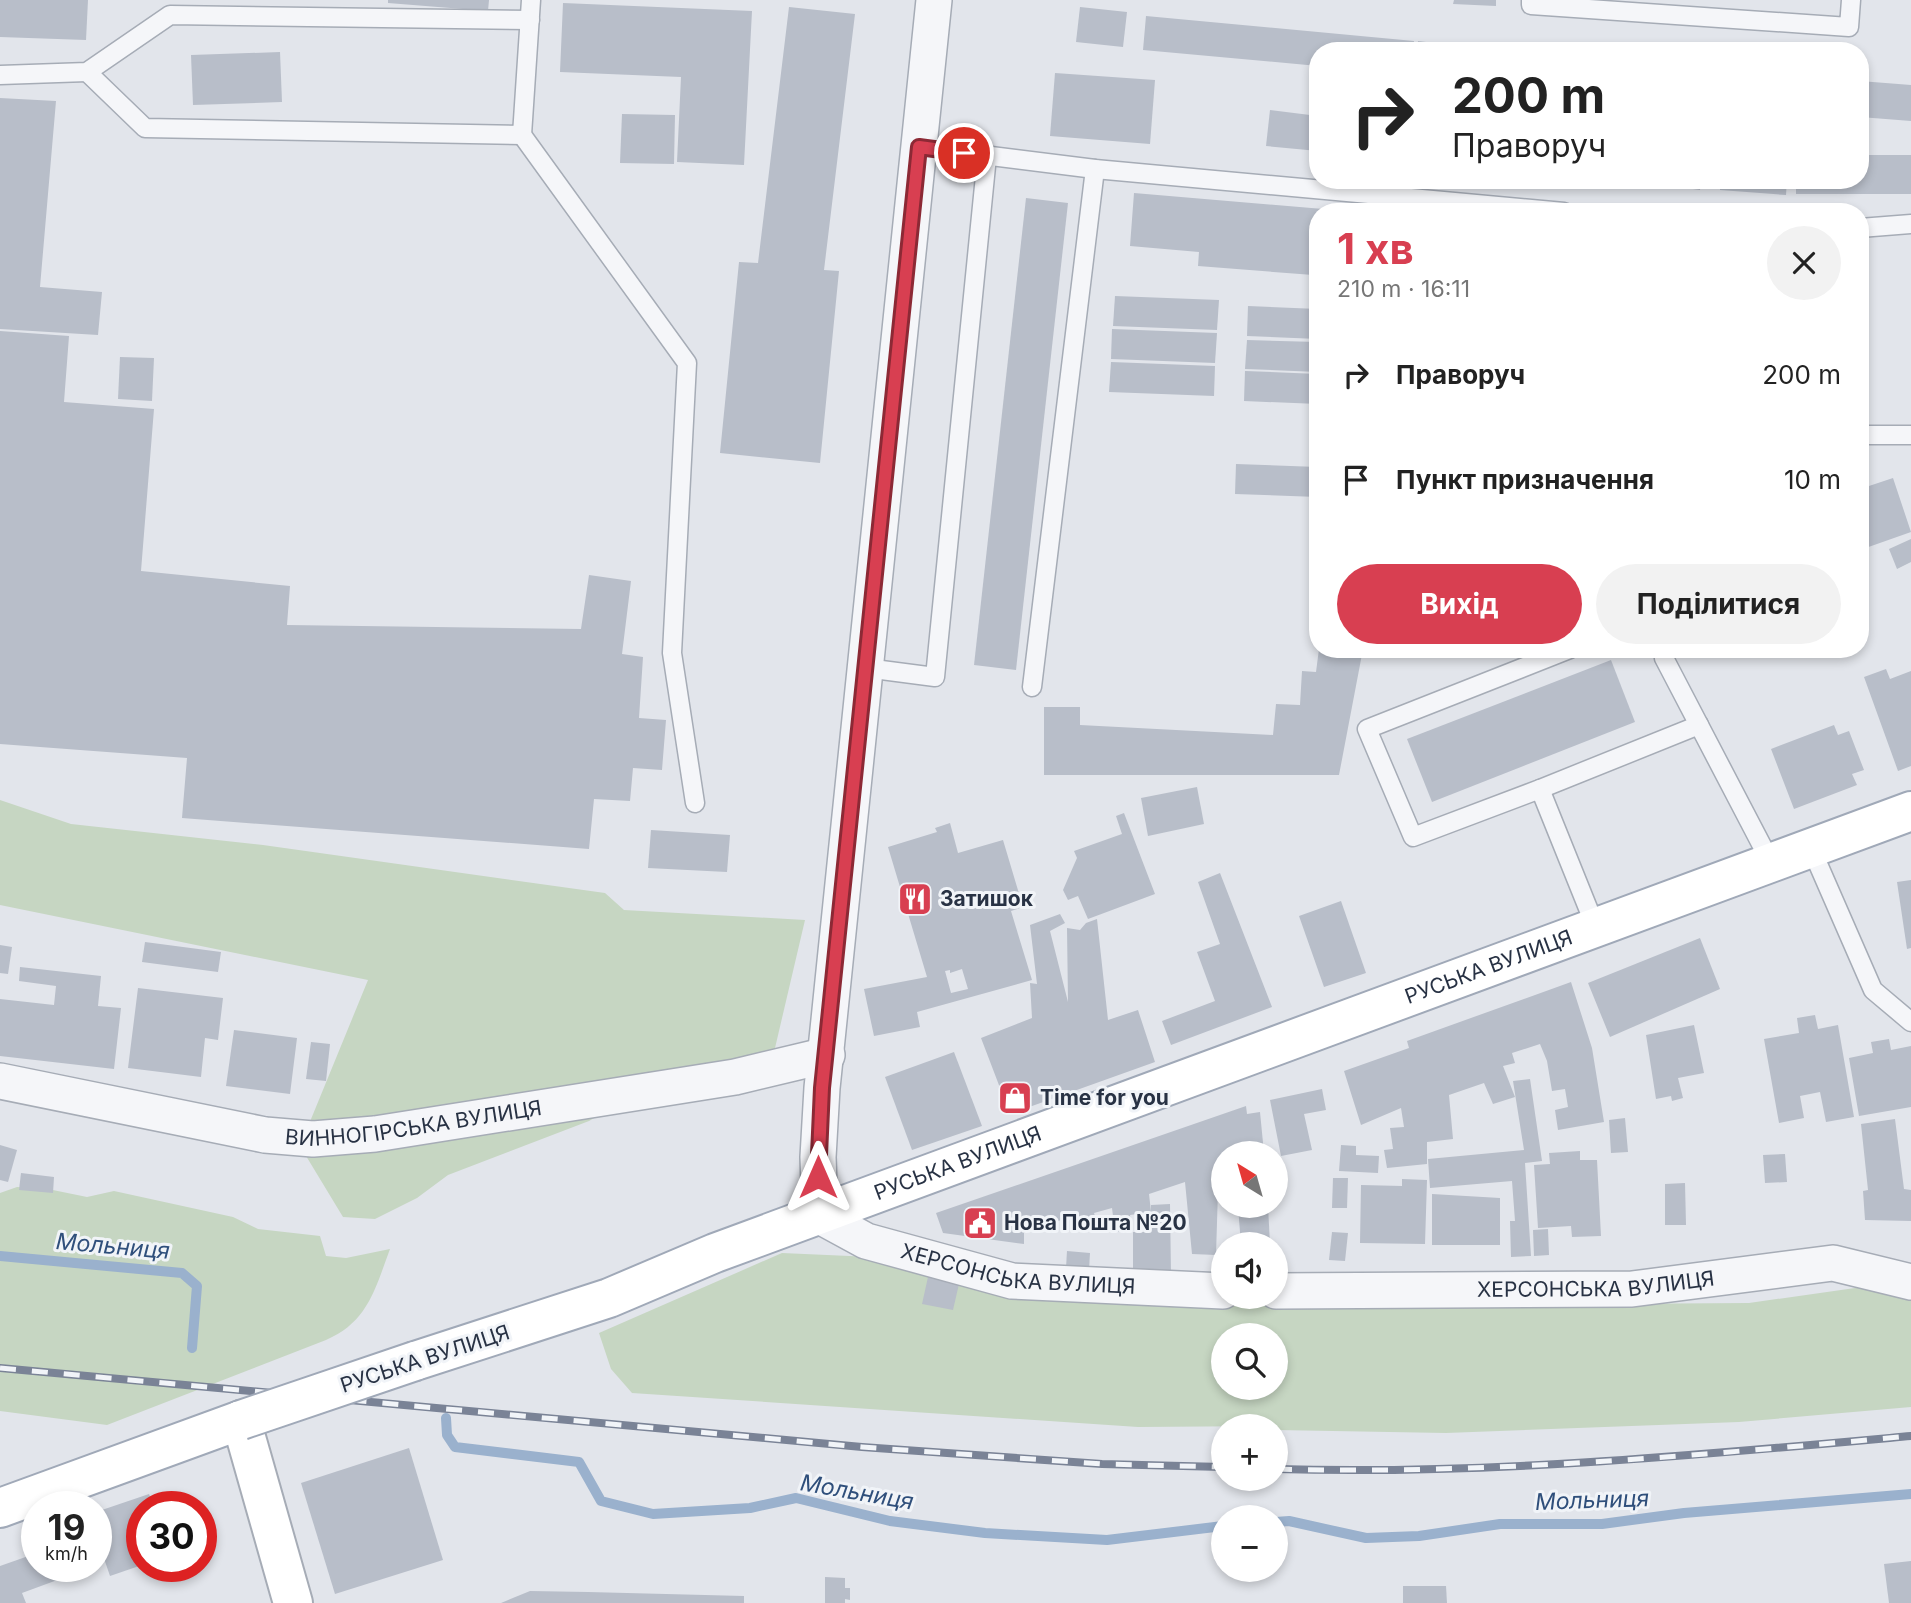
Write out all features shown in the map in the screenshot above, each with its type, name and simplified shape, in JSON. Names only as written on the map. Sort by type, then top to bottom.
[{"type":"main road","name":"РУСЬКА ВУЛИЦЯ","points":[[0,1508],[241,1420],[609,1298],[715,1253],[1911,811]]},
{"type":"main road","points":[[241,1420],[293,1603]]},
{"type":"street","points":[[820,1216],[818,1157],[827,1055],[934,0]]},
{"type":"street","name":"ВИННОГІРСЬКА ВУЛИЦЯ","points":[[0,1081],[265,1135],[313,1139],[375,1134],[722,1079],[827,1055]]},
{"type":"street","name":"ХЕРСОНСЬКА ВУЛИЦЯ","points":[[820,1216],[866,1241],[1012,1281],[1211,1290]]},
{"type":"street","name":"ХЕРСОНСЬКА ВУЛИЦЯ","points":[[1288,1291],[1632,1289],[1833,1263],[1911,1282]]},
{"type":"lane","points":[[531,0],[522,135],[687,363],[672,653],[695,803]]},
{"type":"lane","points":[[1531,0],[1531,5],[1849,27],[1851,0]]},
{"type":"lane","points":[[0,75],[87,72],[170,15],[530,20]]},
{"type":"lane","points":[[87,72],[145,128],[522,135]]},
{"type":"lane","points":[[919,147],[1095,169],[1309,187]]},
{"type":"lane","points":[[866,668],[935,677],[987,156]]},
{"type":"lane","points":[[1032,687],[1095,169]]},
{"type":"lane","points":[[1337,189],[1479,203]]},
{"type":"lane","points":[[1384,203],[1385,193]]},
{"type":"lane","points":[[1869,227],[1911,224]]},
{"type":"lane","points":[[1869,435],[1911,435]]},
{"type":"lane","points":[[1547,658],[1367,729],[1413,837],[1699,725]]},
{"type":"lane","points":[[1664,658],[1771,863]]},
{"type":"lane","points":[[1540,789],[1596,928]]},
{"type":"lane","points":[[1811,849],[1872,990],[1911,1021]]},
{"type":"green space","points":[[0,800],[71,824],[263,845],[605,893],[624,910],[805,920],[775,1048],[751,1072],[615,1106],[589,1121],[448,1175],[417,1198],[375,1219],[343,1217],[300,1146],[368,980],[0,905]]},
{"type":"green space","points":[[17,1187],[43,1188],[87,1197],[114,1191],[233,1217],[258,1229],[320,1236],[326,1256],[346,1258],[390,1249],[374,1291],[361,1314],[340,1333],[326,1340],[107,1425],[0,1411],[0,1193]]},
{"type":"green space","points":[[782,1253],[872,1257],[1036,1298],[1211,1303],[1211,1309],[1288,1309],[1288,1306],[1749,1303],[1869,1286],[1911,1292],[1911,1407],[1739,1422],[1446,1433],[1288,1430],[1288,1414],[1211,1414],[1211,1426],[1138,1427],[632,1393],[611,1369],[599,1333]]},
{"type":"building","points":[[0,0],[88,0],[86,40],[0,37]]},
{"type":"building","points":[[388,0],[489,0],[488,11],[388,3]]},
{"type":"building","points":[[1454,0],[1496,0],[1496,6],[1453,4]]},
{"type":"building","points":[[563,3],[752,11],[744,165],[677,162],[681,77],[560,72]]},
{"type":"building","points":[[789,7],[855,14],[824,270],[839,271],[820,463],[720,453],[739,262],[758,263]]},
{"type":"building","points":[[1080,7],[1127,12],[1123,47],[1076,42]]},
{"type":"building","points":[[1146,16],[1414,41],[1309,42],[1309,65],[1143,50]]},
{"type":"building","points":[[280,52],[282,102],[193,105],[191,55]]},
{"type":"building","points":[[1055,73],[1155,80],[1150,144],[1050,136]]},
{"type":"building","points":[[1869,82],[1911,85],[1911,121],[1869,118]]},
{"type":"building","points":[[0,98],[56,101],[40,287],[102,292],[98,335],[0,329]]},
{"type":"building","points":[[1270,110],[1309,115],[1309,150],[1266,146]]},
{"type":"building","points":[[622,114],[675,115],[674,164],[620,163]]},
{"type":"building","points":[[1869,155],[1911,155],[1911,194],[1796,194],[1796,189],[1869,189]]},
{"type":"building","points":[[1720,189],[1786,189],[1786,195]]},
{"type":"building","points":[[1134,193],[1309,208],[1309,275],[1198,266],[1199,252],[1130,246]]},
{"type":"building","points":[[1026,198],[1068,203],[1016,670],[974,665]]},
{"type":"building","points":[[1115,296],[1219,300],[1217,330],[1113,326]]},
{"type":"building","points":[[1248,306],[1309,309],[1309,339],[1247,336]]},
{"type":"building","points":[[1112,329],[1217,333],[1215,363],[1111,359]]},
{"type":"building","points":[[0,331],[69,336],[64,402],[154,409],[141,571],[290,586],[287,625],[581,629],[589,575],[631,581],[622,654],[643,657],[639,718],[666,720],[662,770],[633,768],[630,801],[594,799],[589,849],[182,818],[187,758],[0,744]]},
{"type":"building","points":[[1247,340],[1309,342],[1309,372],[1245,369]]},
{"type":"building","points":[[120,357],[154,358],[152,401],[118,399]]},
{"type":"building","points":[[1111,362],[1215,366],[1214,396],[1109,392]]},
{"type":"building","points":[[1245,371],[1309,374],[1309,404],[1244,401]]},
{"type":"building","points":[[1236,464],[1309,467],[1309,497],[1235,494]]},
{"type":"building","points":[[1893,478],[1911,532],[1869,547],[1869,486]]},
{"type":"building","points":[[1911,539],[1911,562],[1897,569],[1889,549]]},
{"type":"building","points":[[1318,658],[1361,658],[1339,775],[1044,775],[1044,707],[1080,707],[1080,725],[1273,735],[1276,704],[1300,705],[1302,671],[1316,672]]},
{"type":"building","points":[[1611,660],[1635,722],[1432,802],[1407,739]]},
{"type":"building","points":[[1886,669],[1890,679],[1911,671],[1911,766],[1898,771],[1864,677]]},
{"type":"building","points":[[1834,725],[1838,735],[1849,731],[1864,770],[1852,774],[1857,785],[1794,809],[1771,749]]},
{"type":"building","points":[[1197,787],[1204,824],[1148,836],[1141,798]]},
{"type":"building","points":[[1124,813],[1155,894],[1088,919],[1078,896],[1068,900],[1063,890],[1077,858],[1074,851],[1122,834],[1116,816]]},
{"type":"building","points":[[950,823],[958,853],[1003,840],[1023,907],[1011,911],[1032,980],[917,1012],[920,1027],[874,1036],[864,989],[927,977],[888,847],[937,832],[935,828]],"holes":[[[962,969],[968,989],[951,993],[945,971],[950,970],[950,973]]]},
{"type":"building","points":[[651,830],[730,835],[727,872],[648,868]]},
{"type":"building","points":[[1220,873],[1272,1007],[1171,1045],[1162,1021],[1215,1001],[1197,952],[1220,944],[1198,882]]},
{"type":"building","points":[[1911,880],[1911,948],[1907,949],[1897,882]]},
{"type":"building","points":[[1341,901],[1366,973],[1324,987],[1299,916]]},
{"type":"building","points":[[1060,914],[1065,923],[1050,931],[1068,1002],[1067,928],[1080,930],[1086,923],[1097,919],[1108,1020],[1138,1010],[1155,1062],[1010,1114],[981,1038],[1032,1018],[1030,983],[1037,984],[1030,925]]},
{"type":"building","points":[[1700,938],[1720,989],[1610,1037],[1588,983]]},
{"type":"building","points":[[145,942],[221,952],[218,972],[142,962]]},
{"type":"building","points":[[0,945],[12,947],[8,974],[0,973]]},
{"type":"building","points":[[20,967],[101,976],[98,1006],[121,1008],[114,1069],[0,1056],[0,999],[54,1005],[56,986],[19,981]]},
{"type":"building","points":[[1571,982],[1592,1048],[1604,1122],[1558,1130],[1555,1110],[1568,1107],[1565,1089],[1552,1091],[1547,1061],[1540,1044],[1512,1053],[1515,1063],[1503,1066],[1515,1097],[1493,1104],[1484,1083],[1449,1095],[1453,1139],[1427,1142],[1427,1164],[1387,1168],[1384,1150],[1393,1149],[1390,1128],[1404,1127],[1401,1108],[1361,1125],[1344,1071],[1409,1048],[1407,1041]]},
{"type":"building","points":[[138,988],[223,998],[218,1040],[205,1038],[201,1077],[128,1068]]},
{"type":"building","points":[[1815,1015],[1818,1029],[1838,1025],[1854,1117],[1826,1122],[1820,1092],[1800,1096],[1804,1118],[1779,1123],[1764,1039],[1799,1033],[1797,1018]]},
{"type":"building","points":[[1694,1025],[1704,1073],[1678,1078],[1683,1098],[1672,1101],[1671,1096],[1656,1099],[1646,1035]]},
{"type":"building","points":[[234,1030],[297,1038],[290,1094],[226,1086]]},
{"type":"building","points":[[1889,1039],[1891,1050],[1911,1046],[1911,1107],[1859,1116],[1849,1058],[1873,1053],[1871,1042]]},
{"type":"building","points":[[311,1042],[330,1044],[326,1081],[306,1079]]},
{"type":"building","points":[[954,1052],[982,1126],[912,1150],[885,1077]]},
{"type":"building","points":[[1530,1079],[1542,1161],[1525,1163],[1531,1256],[1511,1257],[1510,1221],[1515,1221],[1512,1181],[1430,1188],[1428,1159],[1524,1150],[1513,1081]]},
{"type":"building","points":[[1322,1089],[1326,1110],[1304,1114],[1312,1150],[1288,1155],[1288,1141],[1278,1141],[1270,1100]]},
{"type":"building","points":[[1246,1106],[1247,1114],[1260,1112],[1263,1141],[1211,1141],[1211,1218],[1217,1218],[1217,1232],[1211,1232],[1211,1255],[1192,1254],[1185,1182],[1149,1194],[1151,1212],[1130,1215],[1132,1231],[1115,1232],[1112,1208],[1094,1213],[1097,1222],[1074,1230],[1070,1217],[1024,1233],[1024,1244],[943,1233],[936,1213]]},
{"type":"building","points":[[1625,1118],[1628,1152],[1611,1153],[1609,1120]]},
{"type":"building","points":[[1895,1119],[1904,1189],[1911,1190],[1911,1221],[1865,1220],[1863,1191],[1868,1190],[1861,1124]]},
{"type":"building","points":[[0,1145],[17,1150],[8,1182],[0,1180]]},
{"type":"building","points":[[1341,1145],[1356,1146],[1356,1155],[1379,1156],[1378,1173],[1339,1171]]},
{"type":"building","points":[[1580,1151],[1580,1160],[1597,1160],[1601,1236],[1572,1237],[1571,1226],[1538,1228],[1534,1165],[1550,1164],[1549,1153]]},
{"type":"building","points":[[1785,1154],[1787,1182],[1765,1183],[1763,1155]]},
{"type":"building","points":[[21,1173],[54,1177],[53,1193],[19,1190]]},
{"type":"building","points":[[1333,1178],[1348,1178],[1347,1208],[1332,1208]]},
{"type":"building","points":[[1402,1179],[1427,1180],[1425,1244],[1360,1243],[1361,1185],[1402,1186]]},
{"type":"building","points":[[1685,1183],[1686,1225],[1665,1225],[1665,1184]]},
{"type":"building","points":[[1432,1194],[1500,1198],[1500,1245],[1432,1245]]},
{"type":"building","points":[[1170,1204],[1171,1276],[1133,1276],[1133,1232],[1151,1232],[1151,1205]]},
{"type":"building","points":[[1239,1218],[1269,1218],[1269,1232],[1240,1232]]},
{"type":"building","points":[[1548,1229],[1549,1255],[1534,1256],[1533,1230]]},
{"type":"building","points":[[1332,1232],[1348,1233],[1345,1261],[1329,1260]]},
{"type":"building","points":[[1067,1251],[1090,1253],[1089,1270],[1066,1268]]},
{"type":"building","points":[[928,1277],[959,1284],[953,1310],[922,1304]]},
{"type":"building","points":[[409,1448],[443,1560],[335,1594],[301,1483]]},
{"type":"building","points":[[126,1502],[126,1570],[112,1575],[112,1507]]},
{"type":"building","points":[[21,1559],[21,1582],[52,1582],[22,1593],[26,1603],[0,1603],[0,1566]]},
{"type":"building","points":[[1911,1561],[1911,1603],[1889,1603],[1884,1564]]},
{"type":"building","points":[[825,1577],[845,1578],[845,1588],[850,1588],[850,1600],[845,1599],[845,1603],[825,1603]]},
{"type":"building","points":[[1403,1586],[1446,1586],[1447,1603],[1403,1603]]},
{"type":"building","points":[[530,1591],[744,1596],[744,1603],[501,1603]]},
{"type":"waterway","name":"Мольниця","points":[[0,1256],[182,1273],[197,1286],[192,1348]]},
{"type":"waterway","name":"Мольниця","points":[[446,1418],[447,1435],[455,1447],[579,1462],[601,1501],[653,1514],[750,1508],[796,1498],[890,1521],[985,1533],[1107,1540],[1211,1527]]},
{"type":"waterway","name":"Мольниця","points":[[1288,1521],[1366,1538],[1419,1536],[1500,1524],[1602,1524],[1684,1513],[1911,1494]]},
{"type":"railway","points":[[0,1368],[862,1447],[1102,1464],[1211,1467]]},
{"type":"railway","points":[[1288,1469],[1435,1469],[1594,1462],[1911,1436]]},
{"type":"place","name":"Затишок","points":[[915,899]]},
{"type":"place","name":"Time for you","points":[[1015,1098]]},
{"type":"place","name":"Нова Пошта №20","points":[[980,1223]]},
{"type":"route","points":[[818,1177],[822,1088],[919,147],[964,153]]}]
